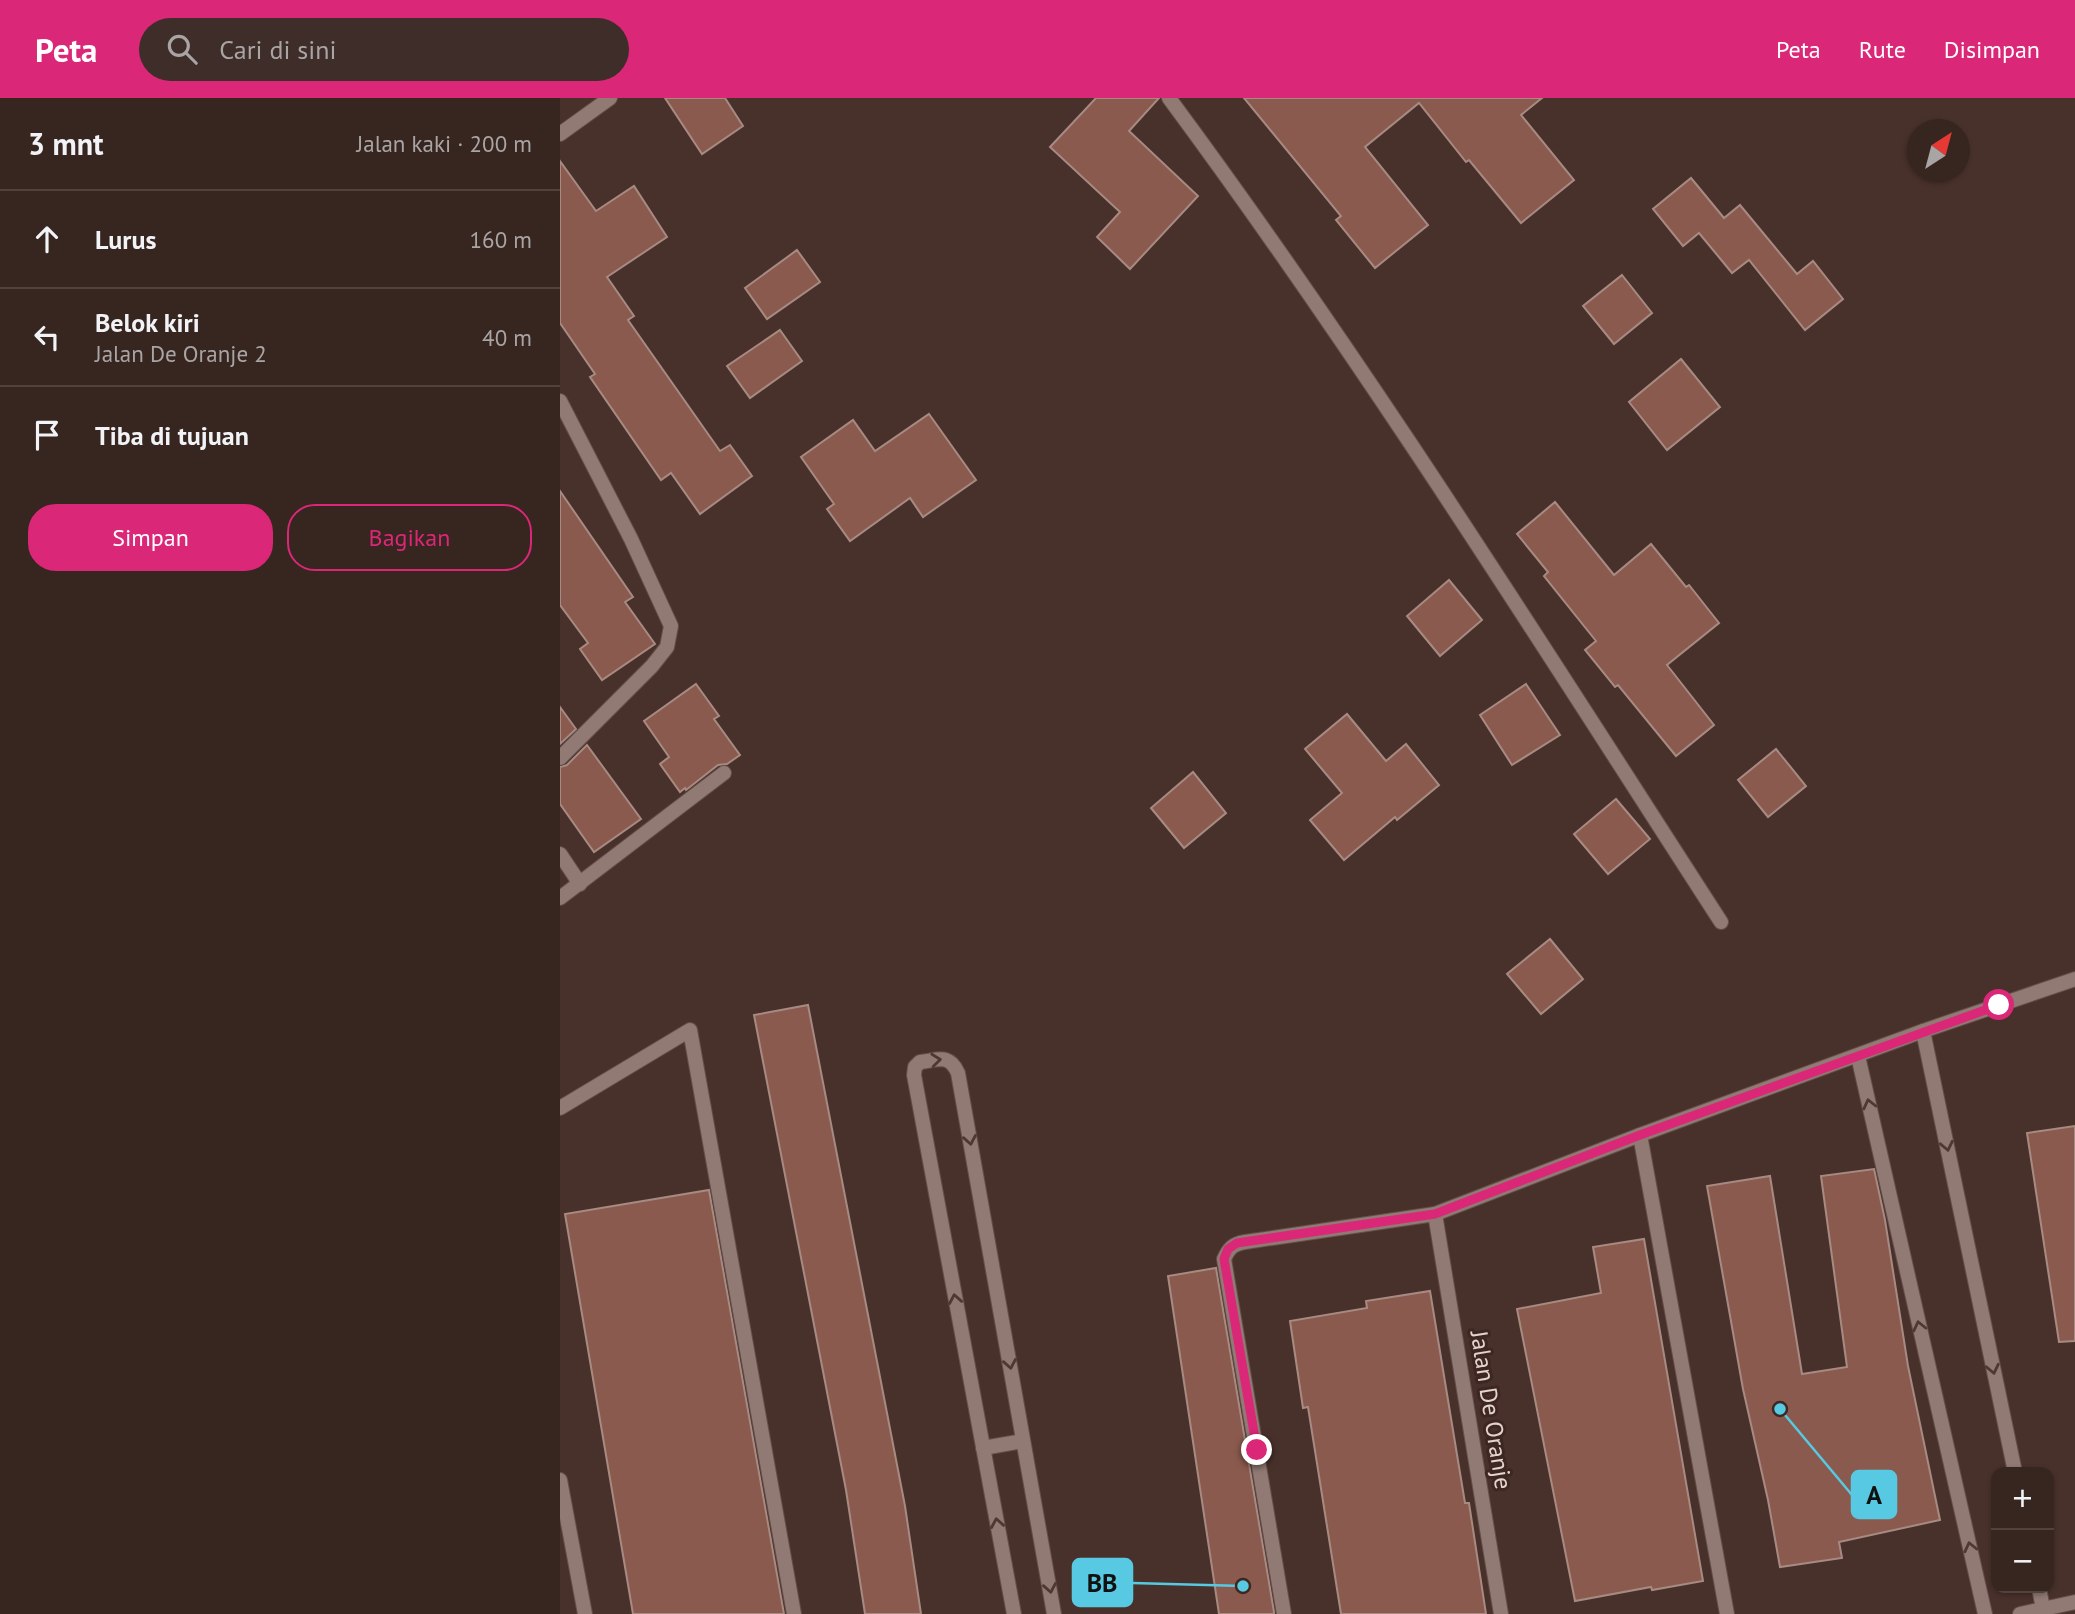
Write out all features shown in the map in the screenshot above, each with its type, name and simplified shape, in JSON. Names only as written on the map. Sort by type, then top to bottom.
[{"type":"street","points":[[560,134],[610,98]]},
{"type":"street","points":[[1169,98],[1221,168],[1446,496],[1721,922]]},
{"type":"street","points":[[560,401],[631,539],[671,626],[667,647],[652,666],[560,758]]},
{"type":"street","points":[[560,898],[724,773]]},
{"type":"street","points":[[560,854],[580,884]]},
{"type":"street","points":[[1284,1614],[1224,1259],[1228,1249],[1237,1243],[1435,1214],[1923,1031],[2075,979]]},
{"type":"street","points":[[560,1108],[691,1030],[793,1614]]},
{"type":"street","points":[[1923,1031],[2014,1467]]},
{"type":"street","points":[[1858,1056],[1985,1614]]},
{"type":"street","points":[[1014,1614],[914,1074],[915,1067],[920,1062],[947,1059],[954,1063],[958,1073],[1054,1614]]},
{"type":"street","points":[[1640,1135],[1727,1614]]},
{"type":"street","name":"Jalan De Oranje","points":[[1435,1214],[1501,1614]]},
{"type":"street","points":[[983,1448],[1023,1441]]},
{"type":"street","points":[[560,1480],[585,1614]]},
{"type":"street","points":[[2040,1593],[2043,1611]]},
{"type":"street","points":[[2020,1614],[2075,1602]]},
{"type":"building","points":[[665,98],[725,98],[743,126],[702,154]]},
{"type":"building","points":[[1096,98],[1159,98],[1129,131],[1198,196],[1130,269],[1097,237],[1120,212],[1050,147]]},
{"type":"building","points":[[1244,98],[1542,98],[1521,115],[1574,180],[1521,223],[1469,160],[1466,162],[1419,103],[1365,147],[1428,225],[1375,268],[1336,220],[1341,216]]},
{"type":"building","points":[[560,161],[596,211],[634,186],[667,237],[607,277],[634,316],[628,320],[720,451],[730,445],[752,476],[700,514],[671,473],[661,480],[590,377],[595,374],[560,323]]},
{"type":"building","points":[[1691,178],[1724,218],[1740,205],[1797,274],[1813,261],[1843,299],[1805,330],[1749,260],[1732,273],[1699,233],[1683,246],[1653,209]]},
{"type":"building","points":[[797,250],[820,282],[767,319],[745,288]]},
{"type":"building","points":[[1622,275],[1652,313],[1614,344],[1583,306]]},
{"type":"building","points":[[780,330],[802,361],[750,398],[727,366]]},
{"type":"building","points":[[1681,359],[1720,407],[1667,450],[1629,402]]},
{"type":"building","points":[[929,414],[976,480],[923,517],[910,498],[850,541],[827,509],[834,504],[801,457],[853,420],[875,451]]},
{"type":"building","points":[[560,491],[633,597],[625,602],[655,644],[602,680],[580,649],[588,643],[560,605]]},
{"type":"building","points":[[1555,502],[1614,575],[1651,544],[1719,623],[1667,665],[1714,725],[1676,756],[1618,685],[1615,687],[1585,650],[1596,641],[1544,576],[1548,572],[1517,534]]},
{"type":"building","points":[[1449,580],[1482,620],[1440,656],[1407,616]]},
{"type":"building","points":[[696,684],[719,716],[714,719],[740,755],[727,764],[718,765],[680,792],[660,764],[669,757],[644,721]]},
{"type":"building","points":[[1526,684],[1560,735],[1512,765],[1480,715]]},
{"type":"building","points":[[560,707],[576,729],[560,744]]},
{"type":"building","points":[[1347,714],[1386,761],[1406,744],[1439,785],[1397,820],[1395,817],[1344,860],[1310,820],[1342,793],[1305,749]]},
{"type":"building","points":[[587,745],[641,819],[594,852],[560,804],[560,767],[567,765]]},
{"type":"building","points":[[1776,749],[1806,786],[1768,817],[1738,780]]},
{"type":"building","points":[[1193,772],[1226,813],[1184,848],[1151,808]]},
{"type":"building","points":[[1616,799],[1650,839],[1608,874],[1574,834]]},
{"type":"building","points":[[1550,939],[1583,979],[1541,1014],[1507,974]]},
{"type":"building","points":[[808,1005],[905,1506],[921,1614],[865,1614],[846,1490],[754,1015]]},
{"type":"building","points":[[2075,1126],[2075,1341],[2059,1342],[2027,1133]]},
{"type":"building","points":[[1874,1169],[1885,1220],[1908,1366],[1940,1520],[1839,1542],[1842,1558],[1780,1567],[1743,1389],[1707,1186],[1770,1176],[1802,1374],[1847,1367],[1821,1176]]},
{"type":"building","points":[[709,1190],[784,1614],[633,1614],[565,1214]]},
{"type":"building","points":[[1644,1239],[1703,1581],[1575,1601],[1517,1309],[1601,1293],[1593,1247]]},
{"type":"building","points":[[1216,1268],[1274,1614],[1219,1614],[1168,1276]]},
{"type":"building","points":[[1430,1291],[1465,1503],[1469,1503],[1486,1614],[1341,1614],[1308,1407],[1303,1408],[1290,1321],[1367,1308],[1366,1301]]},
{"type":"place","name":"A","points":[[1780,1409]]},
{"type":"place","name":"BB","points":[[1243,1586]]},
{"type":"route","points":[[1257,1450],[1224,1259],[1228,1249],[1237,1243],[1435,1214],[1640,1135],[1999,1005]]}]
